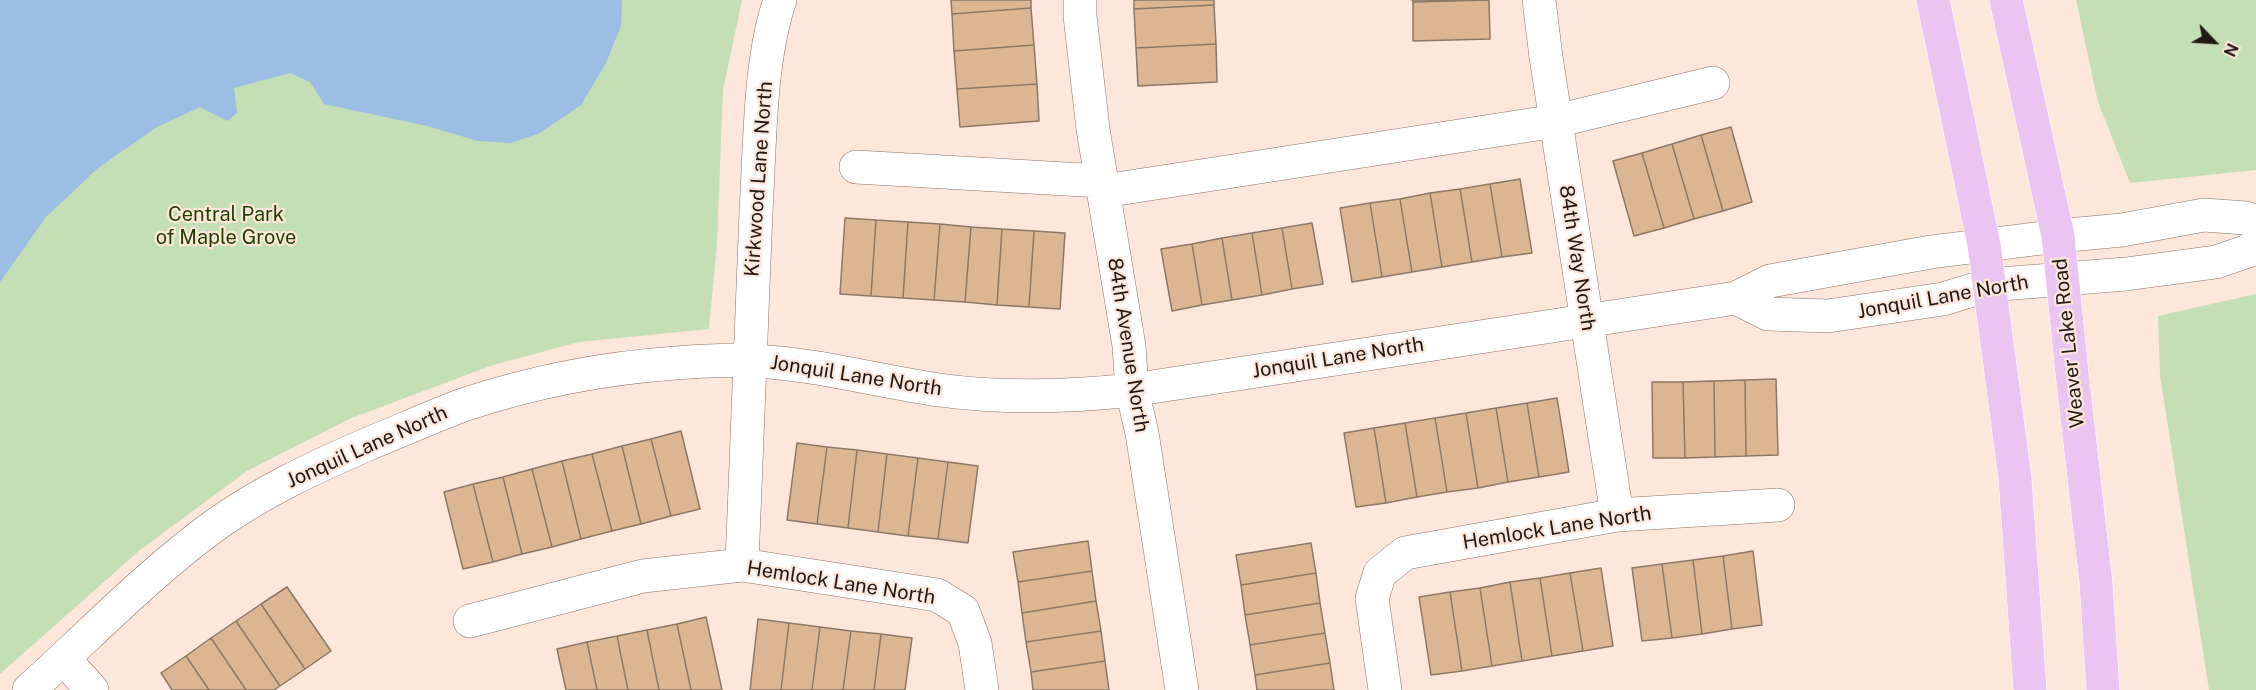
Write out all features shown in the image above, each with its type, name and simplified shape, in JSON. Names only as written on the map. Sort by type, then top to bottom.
[{"type":"main road","points":[[1933,0],[1984,245],[2015,478],[2030,690]]},
{"type":"main road","name":"Weaver Lake Road","points":[[2006,0],[2058,236],[2096,583],[2103,690]]},
{"type":"street","name":"Kirkwood Lane North","points":[[742,565],[761,120],[769,47],[780,0]]},
{"type":"street","name":"84th Avenue North","points":[[1080,0],[1080,16],[1102,186],[1129,346],[1132,390],[1142,433],[1182,690]]},
{"type":"street","name":"84th Way North","points":[[1539,0],[1617,515]]},
{"type":"street","points":[[856,167],[1102,186],[1556,122],[1713,83]]},
{"type":"street","name":"Jonquil Lane North","points":[[29,690],[182,550],[255,499],[335,459],[462,406],[554,380],[647,365],[749,360],[792,363],[937,390],[985,395],[1062,396],[1132,390],[1736,298],[1770,281],[1931,252],[2122,230],[2204,215],[2256,222]]},
{"type":"street","name":"Jonquil Lane North","points":[[1736,298],[1768,314],[1828,316],[1943,299],[1989,285],[2126,274],[2216,262],[2248,251],[2256,244]]},
{"type":"street","name":"Hemlock Lane North","points":[[1385,690],[1372,598],[1380,573],[1405,552],[1617,515],[1778,505]]},
{"type":"street","name":"Hemlock Lane North","points":[[470,621],[643,576],[742,565],[937,595],[963,611],[975,643],[982,690]]},
{"type":"street","points":[[64,659],[92,690]]},
{"type":"green space","name":"Central Park of Maple Grove","points":[[0,0],[742,0],[723,90],[717,243],[709,329],[579,342],[493,365],[349,419],[247,471],[140,550],[0,674]]},
{"type":"green space","points":[[2076,0],[2256,0],[2256,170],[2130,183],[2098,102]]},
{"type":"green space","points":[[2256,294],[2256,690],[2209,690],[2160,375],[2158,316]]},
{"type":"water","points":[[0,0],[622,0],[621,26],[606,63],[581,105],[538,134],[510,143],[478,141],[427,126],[324,104],[310,82],[290,73],[234,88],[237,113],[227,121],[200,107],[157,127],[98,168],[46,217],[0,282]]},
{"type":"building","points":[[951,0],[1031,0],[1031,8],[952,14]]},
{"type":"building","points":[[1134,0],[1214,0],[1214,5],[1134,9]]},
{"type":"building","points":[[1412,0],[1489,0],[1413,2]]},
{"type":"building","points":[[1489,0],[1490,39],[1413,41],[1413,2]]},
{"type":"building","points":[[1214,5],[1216,44],[1136,48],[1134,9]]},
{"type":"building","points":[[1031,8],[1034,45],[954,51],[952,14]]},
{"type":"building","points":[[1216,44],[1217,82],[1138,86],[1136,48]]},
{"type":"building","points":[[1034,45],[1037,84],[957,89],[954,51]]},
{"type":"building","points":[[1037,84],[1039,121],[960,127],[957,89]]},
{"type":"building","points":[[1731,127],[1752,202],[1723,211],[1701,135]]},
{"type":"building","points":[[1701,135],[1723,211],[1694,219],[1672,144]]},
{"type":"building","points":[[1672,144],[1694,219],[1664,228],[1642,153]]},
{"type":"building","points":[[1642,153],[1664,228],[1634,236],[1613,161]]},
{"type":"building","points":[[1520,179],[1532,253],[1502,257],[1490,184]]},
{"type":"building","points":[[1490,184],[1502,257],[1472,262],[1460,189]]},
{"type":"building","points":[[1460,189],[1472,262],[1442,267],[1430,193]]},
{"type":"building","points":[[1430,193],[1442,267],[1412,272],[1400,199]]},
{"type":"building","points":[[1400,199],[1412,272],[1382,277],[1370,203]]},
{"type":"building","points":[[1370,203],[1382,277],[1352,282],[1340,208]]},
{"type":"building","points":[[845,218],[876,220],[871,296],[840,294]]},
{"type":"building","points":[[876,220],[908,222],[903,298],[871,296]]},
{"type":"building","points":[[908,222],[940,224],[934,300],[903,298]]},
{"type":"building","points":[[1312,223],[1323,284],[1292,289],[1282,228]]},
{"type":"building","points":[[940,224],[971,227],[965,302],[934,300]]},
{"type":"building","points":[[971,227],[1002,229],[997,305],[965,302]]},
{"type":"building","points":[[1282,228],[1292,289],[1262,295],[1252,233]]},
{"type":"building","points":[[1002,229],[1034,231],[1029,307],[997,305]]},
{"type":"building","points":[[1034,231],[1065,233],[1060,309],[1029,307]]},
{"type":"building","points":[[1252,233],[1262,295],[1232,300],[1222,238]]},
{"type":"building","points":[[1222,238],[1232,300],[1202,305],[1192,244]]},
{"type":"building","points":[[1192,244],[1202,305],[1172,311],[1161,249]]},
{"type":"building","points":[[1776,379],[1778,455],[1746,456],[1745,380]]},
{"type":"building","points":[[1745,380],[1746,456],[1715,457],[1714,381]]},
{"type":"building","points":[[1714,381],[1715,457],[1685,458],[1683,382]]},
{"type":"building","points":[[1652,382],[1683,382],[1685,458],[1653,458]]},
{"type":"building","points":[[1557,398],[1569,472],[1539,477],[1527,403]]},
{"type":"building","points":[[1527,403],[1539,477],[1508,482],[1496,408]]},
{"type":"building","points":[[1496,408],[1508,482],[1478,488],[1466,413]]},
{"type":"building","points":[[1466,413],[1478,488],[1447,492],[1435,418]]},
{"type":"building","points":[[1435,418],[1447,492],[1417,497],[1405,423]]},
{"type":"building","points":[[1405,423],[1417,497],[1386,503],[1374,428]]},
{"type":"building","points":[[1374,428],[1386,503],[1356,507],[1344,433]]},
{"type":"building","points":[[681,431],[700,509],[671,516],[651,439]]},
{"type":"building","points":[[651,439],[671,516],[641,524],[622,446]]},
{"type":"building","points":[[797,443],[827,447],[817,524],[787,520]]},
{"type":"building","points":[[622,446],[641,524],[612,531],[592,454]]},
{"type":"building","points":[[827,447],[857,450],[848,528],[817,524]]},
{"type":"building","points":[[857,450],[887,454],[878,532],[848,528]]},
{"type":"building","points":[[592,454],[612,531],[581,539],[562,461]]},
{"type":"building","points":[[887,454],[918,458],[908,536],[878,532]]},
{"type":"building","points":[[918,458],[948,462],[938,539],[908,536]]},
{"type":"building","points":[[562,461],[581,539],[552,547],[532,469]]},
{"type":"building","points":[[948,462],[978,466],[968,543],[938,539]]},
{"type":"building","points":[[532,469],[552,547],[522,554],[503,477]]},
{"type":"building","points":[[503,477],[522,554],[493,562],[473,484]]},
{"type":"building","points":[[473,484],[493,562],[463,569],[444,492]]},
{"type":"building","points":[[1088,541],[1092,571],[1018,582],[1013,552]]},
{"type":"building","points":[[1311,543],[1316,573],[1241,585],[1236,555]]},
{"type":"building","points":[[1753,551],[1762,625],[1732,629],[1723,556]]},
{"type":"building","points":[[1723,556],[1732,629],[1702,634],[1693,560]]},
{"type":"building","points":[[1693,560],[1702,634],[1672,638],[1662,564]]},
{"type":"building","points":[[1662,564],[1672,638],[1642,641],[1632,568]]},
{"type":"building","points":[[1601,568],[1613,646],[1583,651],[1570,573]]},
{"type":"building","points":[[1092,571],[1096,601],[1022,613],[1018,582]]},
{"type":"building","points":[[1316,573],[1320,603],[1245,615],[1241,585]]},
{"type":"building","points":[[1570,573],[1583,651],[1552,656],[1540,578]]},
{"type":"building","points":[[1540,578],[1552,656],[1522,661],[1510,582]]},
{"type":"building","points":[[1510,582],[1522,661],[1492,666],[1480,588]]},
{"type":"building","points":[[287,587],[331,651],[305,669],[261,604]]},
{"type":"building","points":[[1480,588],[1492,666],[1462,671],[1450,592]]},
{"type":"building","points":[[1450,592],[1462,671],[1431,675],[1419,597]]},
{"type":"building","points":[[1096,601],[1101,631],[1026,642],[1022,613]]},
{"type":"building","points":[[1320,603],[1325,633],[1250,645],[1245,615]]},
{"type":"building","points":[[261,604],[305,669],[280,686],[236,621]]},
{"type":"building","points":[[706,617],[722,690],[691,690],[677,624]]},
{"type":"building","points":[[758,619],[789,623],[781,690],[750,690]]},
{"type":"building","points":[[236,621],[280,686],[274,690],[246,690],[211,638]]},
{"type":"building","points":[[789,623],[820,627],[812,690],[781,690]]},
{"type":"building","points":[[677,624],[691,690],[659,690],[647,630]]},
{"type":"building","points":[[820,627],[851,631],[843,690],[812,690]]},
{"type":"building","points":[[647,630],[659,690],[628,690],[617,636]]},
{"type":"building","points":[[851,631],[881,634],[874,690],[843,690]]},
{"type":"building","points":[[1101,631],[1105,661],[1031,672],[1026,642]]},
{"type":"building","points":[[1325,633],[1330,663],[1255,675],[1250,645]]},
{"type":"building","points":[[881,634],[912,638],[905,690],[874,690]]},
{"type":"building","points":[[617,636],[628,690],[597,690],[587,642]]},
{"type":"building","points":[[211,638],[246,690],[209,690],[186,656]]},
{"type":"building","points":[[587,642],[597,690],[566,690],[557,649]]},
{"type":"building","points":[[186,656],[209,690],[172,690],[161,673]]},
{"type":"building","points":[[1105,661],[1109,690],[1033,690],[1031,672]]},
{"type":"building","points":[[1330,663],[1334,690],[1257,690],[1255,675]]}]
